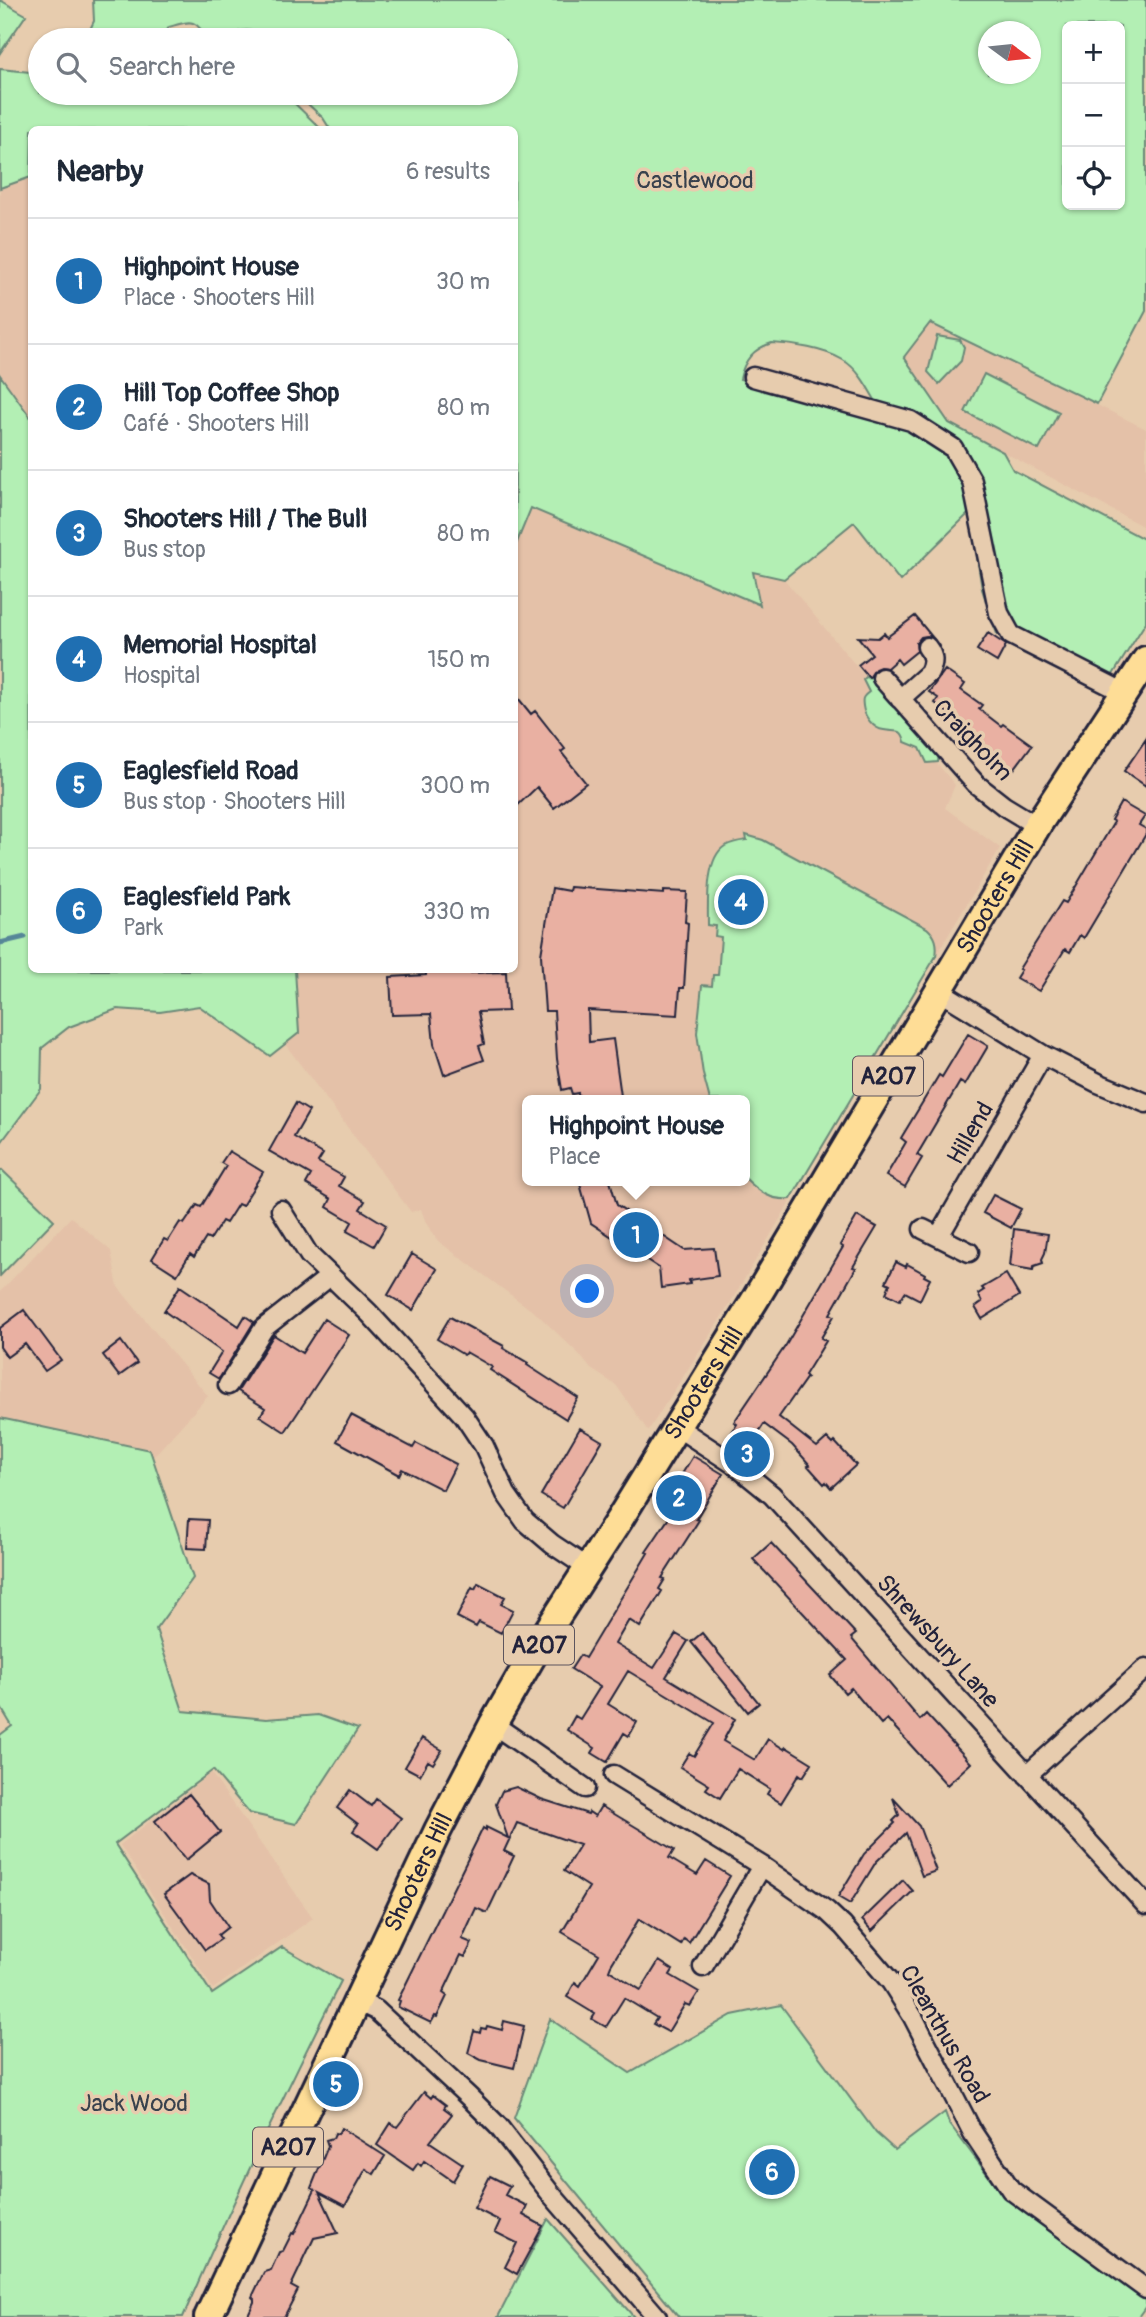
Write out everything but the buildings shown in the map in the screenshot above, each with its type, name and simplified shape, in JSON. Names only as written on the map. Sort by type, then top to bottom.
[{"type":"main road","name":"Shooters Hill","points":[[208,2317],[438,1830],[493,1724],[541,1641],[677,1427],[1037,826],[1146,660]]},
{"type":"street","points":[[753,377],[911,421],[953,448],[972,481],[999,613],[1011,635],[1125,693]]},
{"type":"street","points":[[900,699],[932,668],[933,657],[927,647]]},
{"type":"street","name":"Craigholm","points":[[882,678],[976,784],[1037,826]]},
{"type":"street","points":[[938,990],[1043,1055],[1098,1083],[1146,1103]]},
{"type":"street","name":"Hillend","points":[[969,1252],[931,1232],[1043,1055]]},
{"type":"street","points":[[281,1210],[309,1255],[369,1313],[464,1416],[484,1446],[506,1494],[525,1521],[552,1544],[588,1568]]},
{"type":"street","points":[[228,1385],[264,1328],[329,1277]]},
{"type":"street","name":"Shrewsbury Lane","points":[[677,1427],[735,1465],[772,1495],[1146,1905]]},
{"type":"street","points":[[1027,1775],[1146,1668]]},
{"type":"street","points":[[493,1724],[585,1788]]},
{"type":"street","name":"Cleanthus Road","points":[[614,1775],[762,1866],[827,1911],[867,1952],[891,1982],[913,2017],[973,2133],[1011,2190],[1146,2289]]},
{"type":"street","points":[[703,1967],[762,1866]]},
{"type":"street","points":[[357,2001],[376,2010],[498,2126],[551,2194],[657,2317]]},
{"type":"shaded area","points":[[28,137],[28,426],[0,390],[0,154]]},
{"type":"shaded area","points":[[929,323],[1146,429],[1146,528],[949,423],[904,357]]},
{"type":"shaded area","points":[[518,346],[753,572],[784,579],[955,785],[945,808],[1000,848],[726,1310],[648,1431],[616,1385],[591,1369],[538,1315],[438,1241],[426,1223],[421,1209],[411,1212],[228,973],[518,973]]},
{"type":"shaded area","points":[[71,1217],[111,1251],[118,1287],[208,1396],[144,1467],[0,1420],[0,1292]]},
{"type":"shaded area","points":[[211,1773],[313,1918],[213,1989],[120,1845]]},
{"type":"green space","points":[[0,0],[26,15],[0,53]]},
{"type":"green space","name":"Castlewood","points":[[93,0],[1146,0],[1146,311],[1097,404],[930,323],[904,357],[949,423],[1003,452],[1013,470],[1146,540],[1146,622],[1104,689],[997,634],[982,589],[970,512],[900,581],[854,522],[784,579],[753,572],[760,605],[531,508],[518,540],[518,126],[328,126],[309,105],[518,105],[518,28],[200,28],[187,22],[168,28],[91,28],[94,21]],"holes":[[[772,343],[799,346],[843,360],[858,373],[875,400],[871,413],[740,379],[750,356],[760,348]]]},
{"type":"green space","points":[[0,69],[28,72],[28,105],[296,105],[318,126],[28,126],[28,178],[0,188]]},
{"type":"green space","points":[[937,336],[960,340],[964,347],[961,361],[939,384],[928,372]]},
{"type":"green space","points":[[984,374],[1059,412],[1039,450],[965,412]]},
{"type":"green space","points":[[0,375],[28,414],[28,973],[295,973],[299,1033],[270,1056],[199,1006],[160,1012],[117,1009],[69,1027],[42,1048],[41,1089],[0,1144]]},
{"type":"green space","points":[[866,677],[871,678],[892,699],[911,725],[917,728],[927,743],[939,753],[938,762],[927,763],[920,748],[905,742],[900,732],[880,729],[870,721],[863,704],[864,697],[869,692],[863,680]]},
{"type":"green space","points":[[746,835],[763,840],[927,928],[936,944],[936,956],[791,1199],[777,1199],[750,1182],[750,1095],[709,1095],[697,1033],[702,985],[712,986],[713,975],[718,975],[721,937],[715,936],[716,926],[708,925],[711,871],[714,860],[725,846],[747,840]]},
{"type":"green space","points":[[2,1170],[54,1220],[0,1276],[0,1172]]},
{"type":"green space","name":"Jack Wood","points":[[0,1418],[150,1450],[193,1578],[156,1629],[183,1711],[266,1719],[318,1715],[358,1729],[296,1824],[249,1813],[213,1770],[115,1844],[212,1994],[282,1947],[341,1981],[259,2148],[183,2317],[0,2317],[0,1735],[12,1726],[0,1706]]},
{"type":"green space","points":[[781,2005],[876,2133],[895,2150],[945,2112],[949,2123],[1002,2194],[1146,2299],[1146,2306],[1138,2317],[679,2317],[514,2118],[550,2019],[630,2073],[732,2015]]},
{"type":"green space","points":[[548,2219],[634,2317],[498,2317]]},
{"type":"waterway","points":[[0,943],[25,937]]},
{"type":"place","name":"Memorial Hospital","points":[[741,902]]},
{"type":"place","name":"Highpoint House","points":[[636,1235]]},
{"type":"place","name":"Shooters Hill / The Bull","points":[[747,1454]]},
{"type":"place","name":"Hill Top Coffee Shop","points":[[679,1498]]},
{"type":"place","name":"Eaglesfield Road","points":[[336,2084]]},
{"type":"place","name":"Eaglesfield Park","points":[[772,2172]]}]
